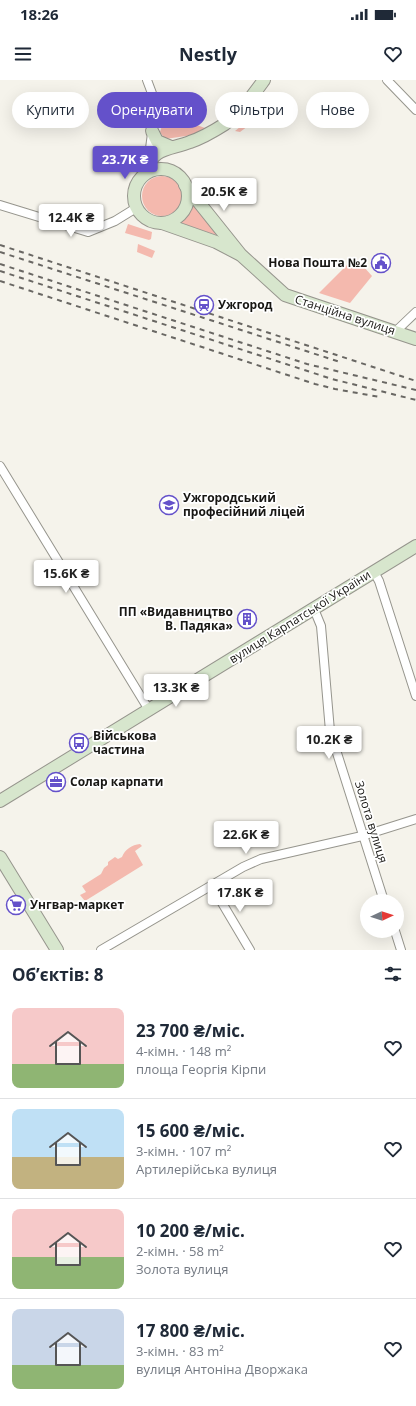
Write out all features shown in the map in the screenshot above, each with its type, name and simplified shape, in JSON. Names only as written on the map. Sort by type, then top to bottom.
[{"type":"main road","points":[[147,168],[162,169],[173,172],[180,177],[185,185],[187,192],[186,207],[176,218],[162,223],[150,221],[144,218],[136,208],[134,201],[134,190],[138,180],[147,168],[159,153],[205,136],[227,123],[264,80]]},
{"type":"main road","points":[[152,132],[157,141],[176,146]]},
{"type":"main road","points":[[173,172],[169,163],[169,155],[176,146]]},
{"type":"main road","name":"Станційна вулиця","points":[[185,185],[241,255],[289,297],[416,339]]},
{"type":"main road","name":"Станційна вулиця","points":[[162,223],[216,242],[241,255]]},
{"type":"main road","name":"вулиця Карпатської України","points":[[0,801],[416,546]]},
{"type":"main road","points":[[0,857],[57,950]]},
{"type":"street","points":[[147,80],[156,104],[147,168]]},
{"type":"street","points":[[387,80],[416,110]]},
{"type":"street","points":[[0,205],[88,232],[115,221],[136,208]]},
{"type":"street","points":[[395,332],[416,312]]},
{"type":"street","points":[[0,466],[149,710]]},
{"type":"street","points":[[374,572],[379,582],[416,696]]},
{"type":"street","name":"Золота вулиця","points":[[314,609],[321,626],[330,731],[362,836],[382,894]]},
{"type":"street","points":[[101,950],[243,867],[261,859],[362,836],[416,819]]},
{"type":"street","points":[[212,886],[250,950]]},
{"type":"street","points":[[397,938],[401,950]]},
{"type":"shaded area","points":[[161,128],[205,128],[193,135],[165,139],[160,132]]},
{"type":"shaded area","points":[[239,128],[245,128],[240,132],[235,131]]},
{"type":"shaded area","points":[[166,176],[173,179],[179,185],[182,196],[181,204],[173,213],[166,216],[158,216],[151,213],[143,204],[142,192],[145,185],[154,177]]},
{"type":"shaded area","points":[[192,204],[194,204],[218,233],[216,235],[180,223],[188,213]]},
{"type":"shaded area","points":[[128,224],[152,232],[151,239],[149,240],[125,233]]},
{"type":"shaded area","points":[[138,244],[155,251],[152,258],[137,252]]},
{"type":"shaded area","points":[[355,257],[372,276],[350,303],[319,293]]},
{"type":"shaded area","points":[[140,844],[142,846],[135,851],[143,865],[85,901],[80,895],[86,892],[82,886],[101,874],[104,868],[108,865],[108,862],[115,857],[118,859],[122,857],[129,848]]},
{"type":"railway","points":[[0,245],[416,381]]},
{"type":"railway","points":[[0,252],[340,362]]},
{"type":"railway","points":[[0,264],[307,364],[416,390]]},
{"type":"railway","points":[[0,271],[332,379],[416,400]]},
{"type":"railway","points":[[0,281],[315,384],[380,397]]},
{"type":"place","name":"Нова Пошта №2","points":[[381,263]]},
{"type":"place","name":"Ужгород","points":[[204,305]]},
{"type":"place","name":"Ужгородський професійний ліцей","points":[[169,505]]},
{"type":"place","name":"ПП «Видавництво В. Падяка»","points":[[247,619]]},
{"type":"place","name":"Військова частина","points":[[79,743]]},
{"type":"place","name":"Солар карпати","points":[[56,782]]},
{"type":"place","name":"Унгвар-маркет","points":[[16,905]]}]
